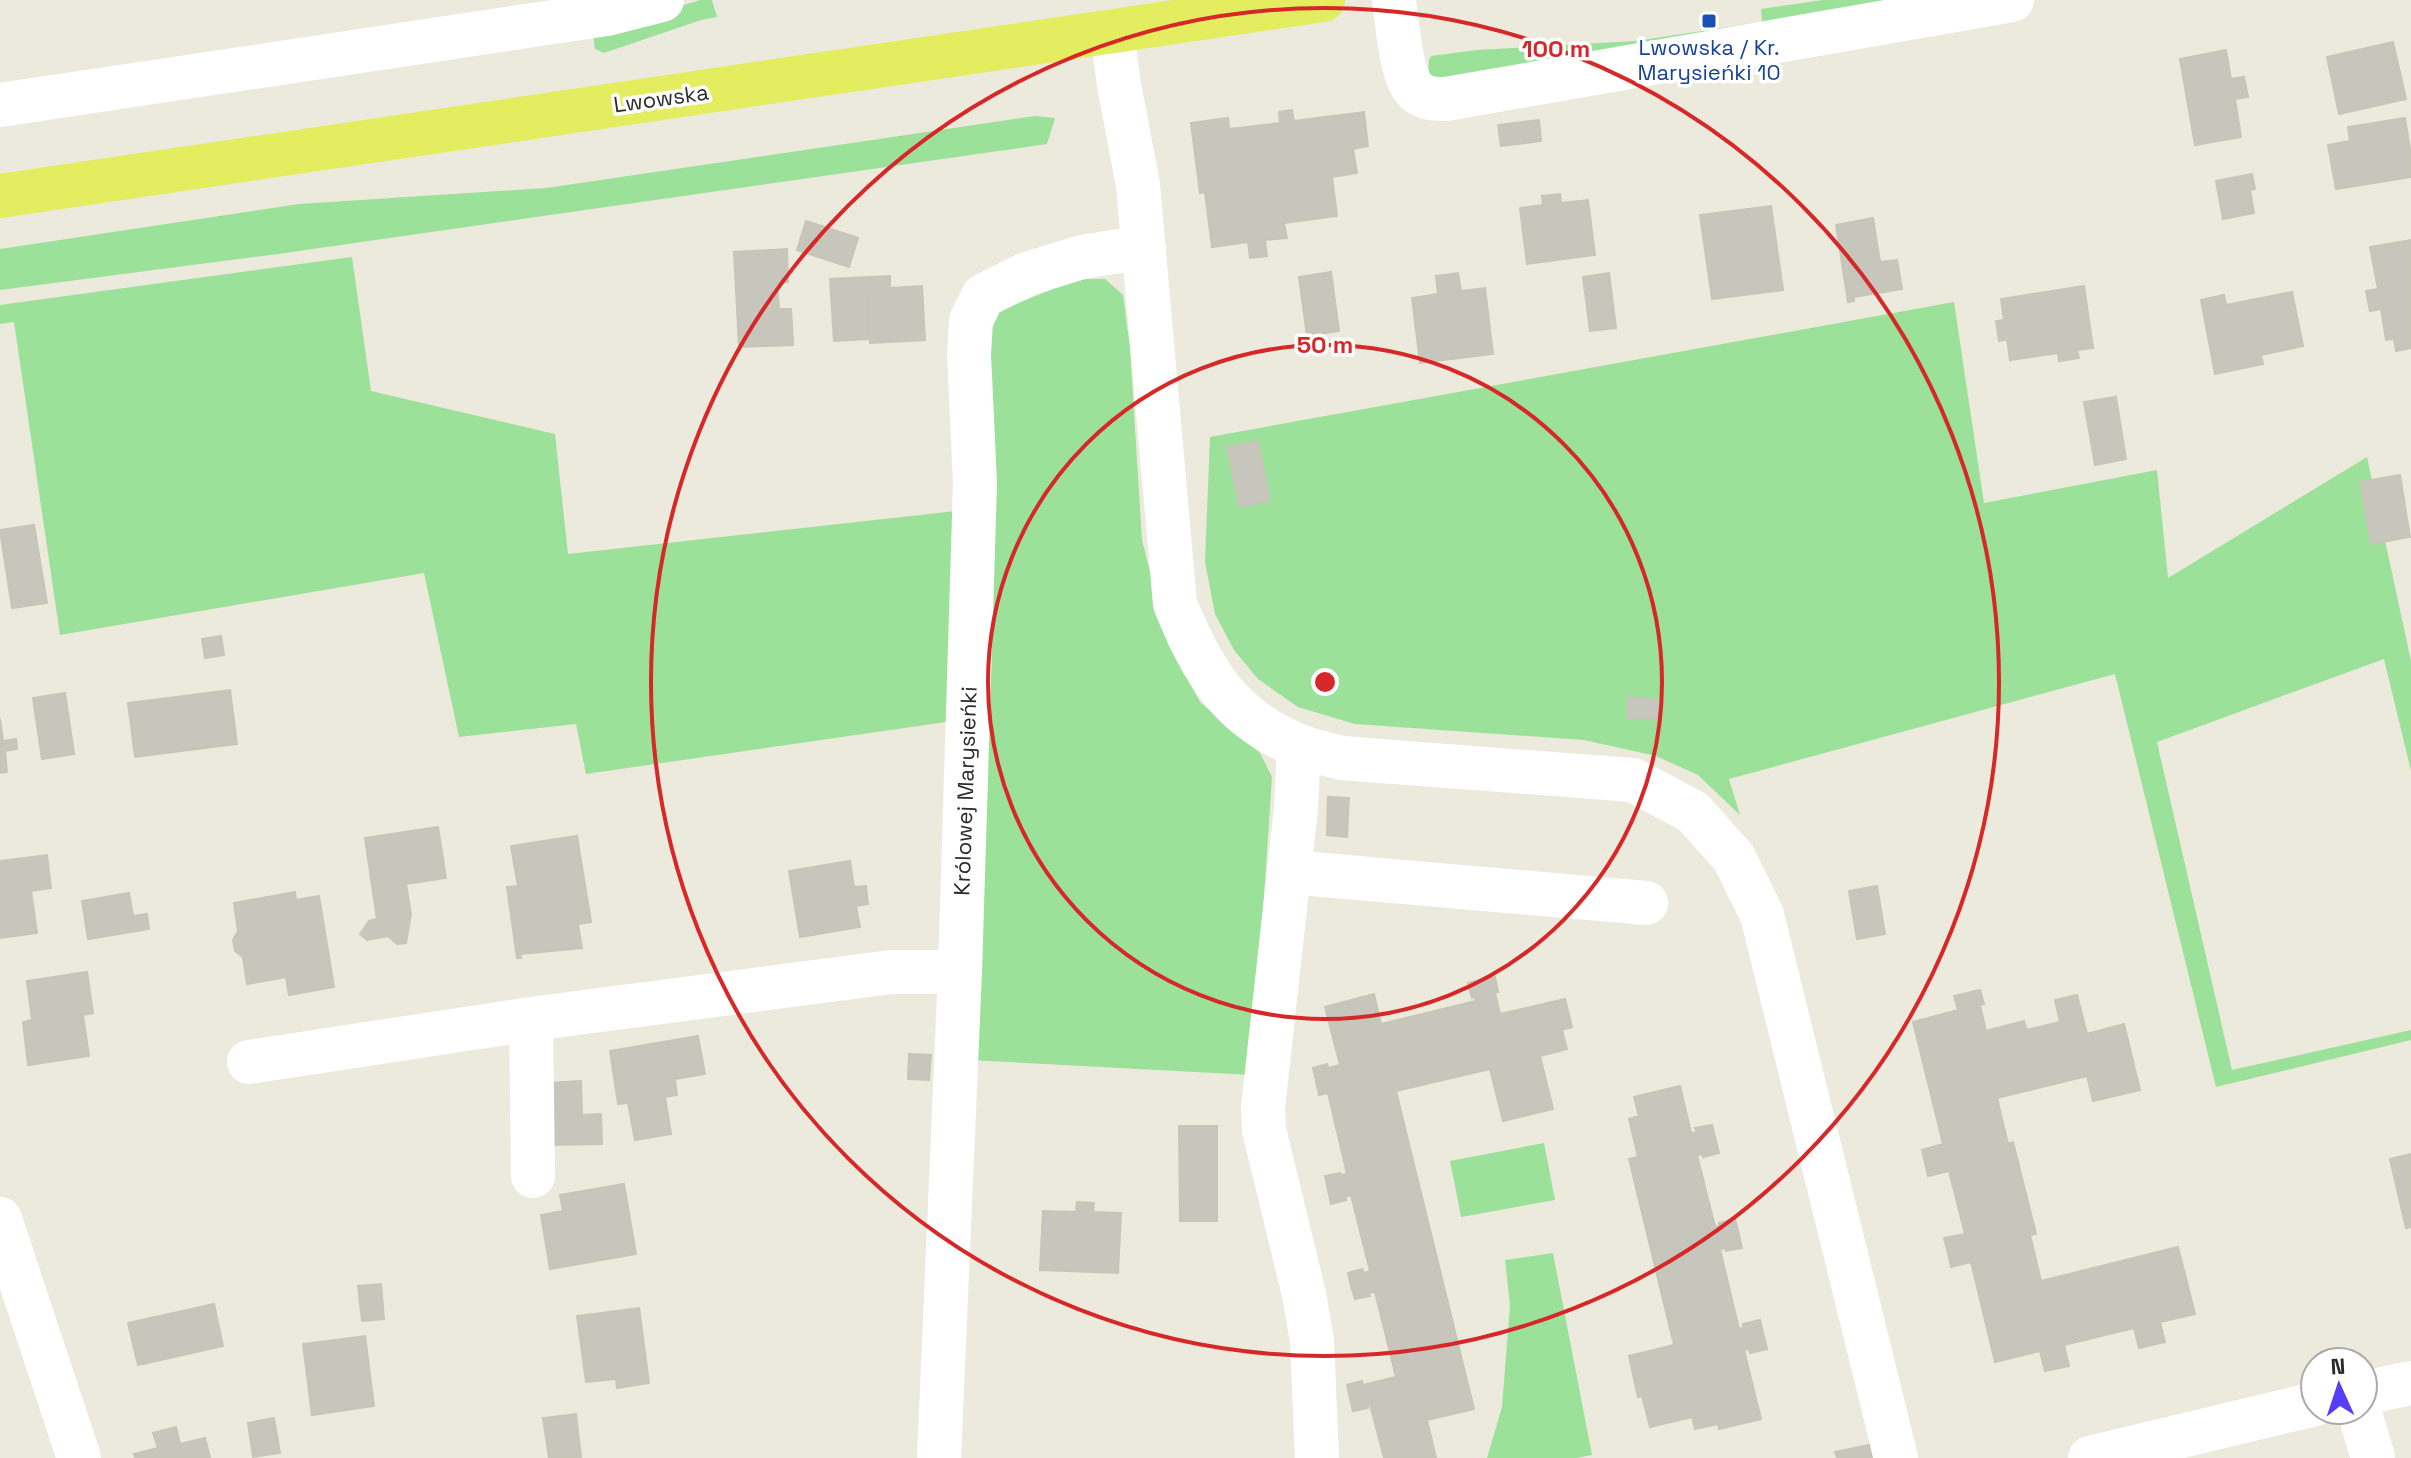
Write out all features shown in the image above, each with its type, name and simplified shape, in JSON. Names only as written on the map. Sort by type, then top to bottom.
[{"type":"main road","name":"Lwowska","points":[[0,196],[1112,31],[1233,6],[1323,0]]},
{"type":"street","points":[[0,105],[607,14],[662,0]]},
{"type":"street","points":[[1394,0],[1408,80],[1414,90],[1428,98],[1446,99],[2012,0]]},
{"type":"street","points":[[1112,31],[1138,185],[1175,604],[1194,649],[1224,695],[1260,726],[1299,746],[1341,758],[1633,780],[1693,812],[1734,858],[1762,915],[1896,1458]]},
{"type":"street","name":"Królowej Marysieńki","points":[[939,1458],[960,972],[975,483],[969,354],[971,321],[983,296],[1027,274],[1082,257],[1144,247]]},
{"type":"street","points":[[1299,746],[1296,808],[1263,1108],[1264,1130],[1310,1330],[1317,1458]]},
{"type":"street","points":[[1289,872],[1646,903]]},
{"type":"street","points":[[249,1062],[531,1019],[891,972],[960,972]]},
{"type":"street","points":[[531,1019],[533,1176]]},
{"type":"street","points":[[0,1219],[79,1458]]},
{"type":"street","points":[[2379,1390],[2411,1383]]},
{"type":"street","points":[[2090,1458],[2299,1408]]},
{"type":"street","points":[[2364,1426],[2373,1458]]},
{"type":"green space","points":[[700,0],[712,0],[717,17],[604,53],[595,49],[592,27],[639,19]]},
{"type":"green space","points":[[1823,0],[1934,0],[1441,82],[1428,75],[1431,56],[1477,50],[1635,41],[1762,22],[1761,9]]},
{"type":"green space","points":[[1035,116],[1055,118],[1047,144],[278,254],[0,290],[0,249],[299,204],[546,188]]},
{"type":"green space","points":[[352,257],[371,391],[555,434],[568,554],[956,511],[946,722],[586,774],[576,724],[459,737],[424,573],[60,635],[14,322],[0,324],[0,305]]},
{"type":"green space","points":[[1078,279],[1105,279],[1123,295],[1130,348],[1142,540],[1168,644],[1200,702],[1260,753],[1272,777],[1252,1075],[969,1060],[983,329],[999,311]]},
{"type":"green space","points":[[1954,302],[1984,503],[2157,470],[2168,578],[2367,457],[2411,661],[2411,771],[2384,659],[2157,742],[2232,1070],[2411,1030],[2411,1040],[2216,1087],[2115,674],[1729,779],[1740,815],[1698,775],[1656,756],[1584,740],[1355,724],[1298,707],[1258,679],[1234,650],[1215,614],[1205,562],[1210,437]]},
{"type":"green space","points":[[1544,1143],[1555,1200],[1461,1217],[1450,1161]]},
{"type":"green space","points":[[1553,1253],[1592,1455],[1577,1458],[1487,1458],[1502,1407],[1510,1305],[1505,1260]]},
{"type":"building","points":[[2393,42],[2406,99],[2339,114],[2327,57]]},
{"type":"building","points":[[2226,50],[2231,79],[2244,77],[2248,97],[2235,99],[2241,137],[2195,145],[2180,59]]},
{"type":"building","points":[[1292,110],[1294,121],[1364,112],[1368,146],[1353,149],[1357,173],[1332,177],[1337,216],[1284,223],[1287,238],[1265,240],[1267,256],[1250,258],[1248,242],[1212,247],[1205,192],[1200,193],[1191,123],[1228,118],[1229,129],[1280,123],[1279,112]]},
{"type":"building","points":[[2405,118],[2411,177],[2336,189],[2328,145],[2350,141],[2348,127]]},
{"type":"building","points":[[1539,120],[1541,141],[1501,146],[1498,125]]},
{"type":"building","points":[[2252,174],[2255,189],[2250,190],[2254,213],[2223,219],[2216,181]]},
{"type":"building","points":[[1560,194],[1561,203],[1588,200],[1595,255],[1527,264],[1520,208],[1543,205],[1542,196]]},
{"type":"building","points":[[1771,206],[1783,290],[1712,299],[1700,215]]},
{"type":"building","points":[[1873,218],[1880,262],[1897,260],[1902,289],[1854,297],[1854,301],[1848,302],[1836,225]]},
{"type":"building","points":[[806,221],[858,238],[849,267],[797,250]]},
{"type":"building","points":[[2411,240],[2411,348],[2396,351],[2394,339],[2386,340],[2381,309],[2370,311],[2366,291],[2378,289],[2370,247]]},
{"type":"building","points":[[787,249],[788,282],[777,283],[779,309],[791,309],[793,345],[739,347],[734,252]]},
{"type":"building","points":[[1331,272],[1339,331],[1307,336],[1299,277]]},
{"type":"building","points":[[1458,273],[1461,291],[1485,288],[1493,354],[1420,363],[1412,298],[1438,294],[1436,276]]},
{"type":"building","points":[[1609,273],[1616,328],[1590,331],[1583,277]]},
{"type":"building","points":[[890,276],[890,291],[867,293],[869,339],[834,341],[830,279]]},
{"type":"building","points":[[922,286],[925,340],[870,343],[867,293]]},
{"type":"building","points":[[2084,286],[2093,348],[2077,350],[2079,358],[2059,361],[2058,353],[2010,360],[2007,339],[1999,341],[1996,321],[2004,320],[2001,299]]},
{"type":"building","points":[[2292,292],[2303,346],[2261,355],[2263,364],[2215,374],[2201,300],[2224,295],[2226,305]]},
{"type":"building","points":[[2116,397],[2126,459],[2095,465],[2084,402]]},
{"type":"building","points":[[1258,441],[1270,501],[1239,507],[1227,447]]},
{"type":"building","points":[[2400,475],[2410,537],[2371,544],[2360,482]]},
{"type":"building","points":[[34,525],[47,603],[12,608],[0,530]]},
{"type":"building","points":[[221,636],[224,655],[205,658],[202,639]]},
{"type":"building","points":[[230,690],[237,744],[135,757],[128,703]]},
{"type":"building","points":[[65,693],[74,754],[42,759],[33,698]]},
{"type":"building","points":[[1628,697],[1661,700],[1660,720],[1627,718]]},
{"type":"building","points":[[0,719],[3,741],[16,739],[17,749],[5,751],[7,772],[0,773]]},
{"type":"building","points":[[1328,797],[1349,798],[1347,837],[1327,835]]},
{"type":"building","points":[[438,827],[446,878],[406,884],[411,914],[406,943],[397,944],[388,936],[367,940],[360,934],[369,921],[377,919],[365,838]]},
{"type":"building","points":[[577,836],[591,922],[578,924],[582,948],[520,954],[521,958],[517,958],[507,887],[518,886],[511,846]]},
{"type":"building","points":[[47,855],[51,888],[31,891],[37,933],[0,938],[0,861]]},
{"type":"building","points":[[850,861],[854,887],[866,886],[868,904],[856,906],[860,927],[800,937],[789,871]]},
{"type":"building","points":[[1877,886],[1885,934],[1857,939],[1849,891]]},
{"type":"building","points":[[295,892],[296,900],[319,896],[334,987],[289,995],[286,977],[247,984],[243,957],[235,951],[233,940],[238,931],[234,903]]},
{"type":"building","points":[[129,893],[133,916],[147,914],[149,929],[88,939],[82,901]]},
{"type":"building","points":[[87,972],[93,1013],[83,1015],[89,1056],[28,1065],[23,1022],[32,1020],[27,981]]},
{"type":"building","points":[[1495,977],[1500,1014],[1565,999],[1572,1027],[1562,1030],[1567,1049],[1540,1056],[1553,1109],[1503,1121],[1490,1069],[1396,1091],[1474,1409],[1427,1420],[1436,1458],[1384,1458],[1370,1404],[1368,1408],[1353,1411],[1347,1385],[1362,1381],[1363,1385],[1396,1377],[1375,1292],[1355,1299],[1351,1286],[1348,1273],[1362,1269],[1364,1273],[1370,1271],[1351,1195],[1345,1197],[1346,1200],[1331,1204],[1325,1176],[1347,1174],[1328,1093],[1319,1095],[1313,1068],[1327,1064],[1328,1068],[1340,1065],[1325,1007],[1374,994],[1381,1024],[1476,1001],[1475,997],[1472,998],[1468,983]]},
{"type":"building","points":[[1980,990],[1986,1031],[2024,1021],[2027,1030],[2060,1022],[2055,1000],[2077,995],[2087,1034],[2124,1024],[2140,1090],[2093,1101],[2087,1076],[1997,1098],[2008,1144],[2013,1142],[2036,1234],[2030,1235],[2041,1281],[2178,1247],[2195,1314],[2160,1322],[2165,1342],[2139,1348],[2134,1328],[2064,1345],[2069,1366],[2045,1371],[2040,1351],[1995,1362],[1971,1262],[1951,1267],[1944,1238],[1965,1234],[1949,1171],[1928,1176],[1922,1150],[1943,1144],[1913,1022],[1958,1010],[1954,996]]},
{"type":"building","points":[[698,1036],[705,1074],[675,1079],[677,1095],[665,1097],[671,1134],[635,1140],[628,1103],[618,1104],[610,1051]]},
{"type":"building","points":[[909,1054],[931,1055],[929,1080],[908,1079]]},
{"type":"building","points":[[581,1081],[582,1115],[601,1114],[602,1144],[552,1145],[549,1083]]},
{"type":"building","points":[[1680,1086],[1691,1133],[1697,1132],[1695,1128],[1712,1125],[1719,1153],[1703,1157],[1702,1154],[1697,1155],[1715,1227],[1735,1219],[1742,1248],[1720,1249],[1739,1329],[1744,1328],[1743,1324],[1760,1320],[1767,1349],[1750,1353],[1749,1349],[1744,1350],[1761,1419],[1719,1429],[1718,1424],[1695,1429],[1692,1417],[1650,1427],[1642,1396],[1638,1397],[1629,1356],[1674,1345],[1629,1159],[1638,1157],[1629,1119],[1639,1116],[1634,1097]]},
{"type":"building","points":[[1179,1126],[1217,1126],[1217,1221],[1180,1221]]},
{"type":"building","points":[[2411,1154],[2411,1227],[2406,1228],[2390,1159]]},
{"type":"building","points":[[624,1184],[636,1254],[550,1269],[541,1215],[563,1211],[560,1195]]},
{"type":"building","points":[[1077,1202],[1094,1203],[1093,1212],[1121,1213],[1118,1273],[1040,1270],[1043,1211],[1076,1212]]},
{"type":"building","points":[[381,1284],[384,1319],[362,1321],[358,1286]]},
{"type":"building","points":[[214,1304],[223,1346],[138,1365],[128,1323]]},
{"type":"building","points":[[639,1308],[649,1383],[617,1388],[616,1379],[586,1382],[577,1316]]},
{"type":"building","points":[[365,1336],[374,1406],[312,1415],[303,1344]]},
{"type":"building","points":[[576,1414],[581,1457],[549,1458],[543,1418]]},
{"type":"building","points":[[274,1418],[280,1453],[253,1457],[248,1423]]},
{"type":"building","points":[[176,1427],[180,1444],[205,1438],[210,1458],[135,1458],[134,1454],[158,1448],[153,1433]]},
{"type":"building","points":[[1869,1445],[1872,1458],[1837,1458],[1835,1452]]},
{"type":"place","name":"Lwowska / Kr. Marysieńki 10","points":[[1709,21]]}]
